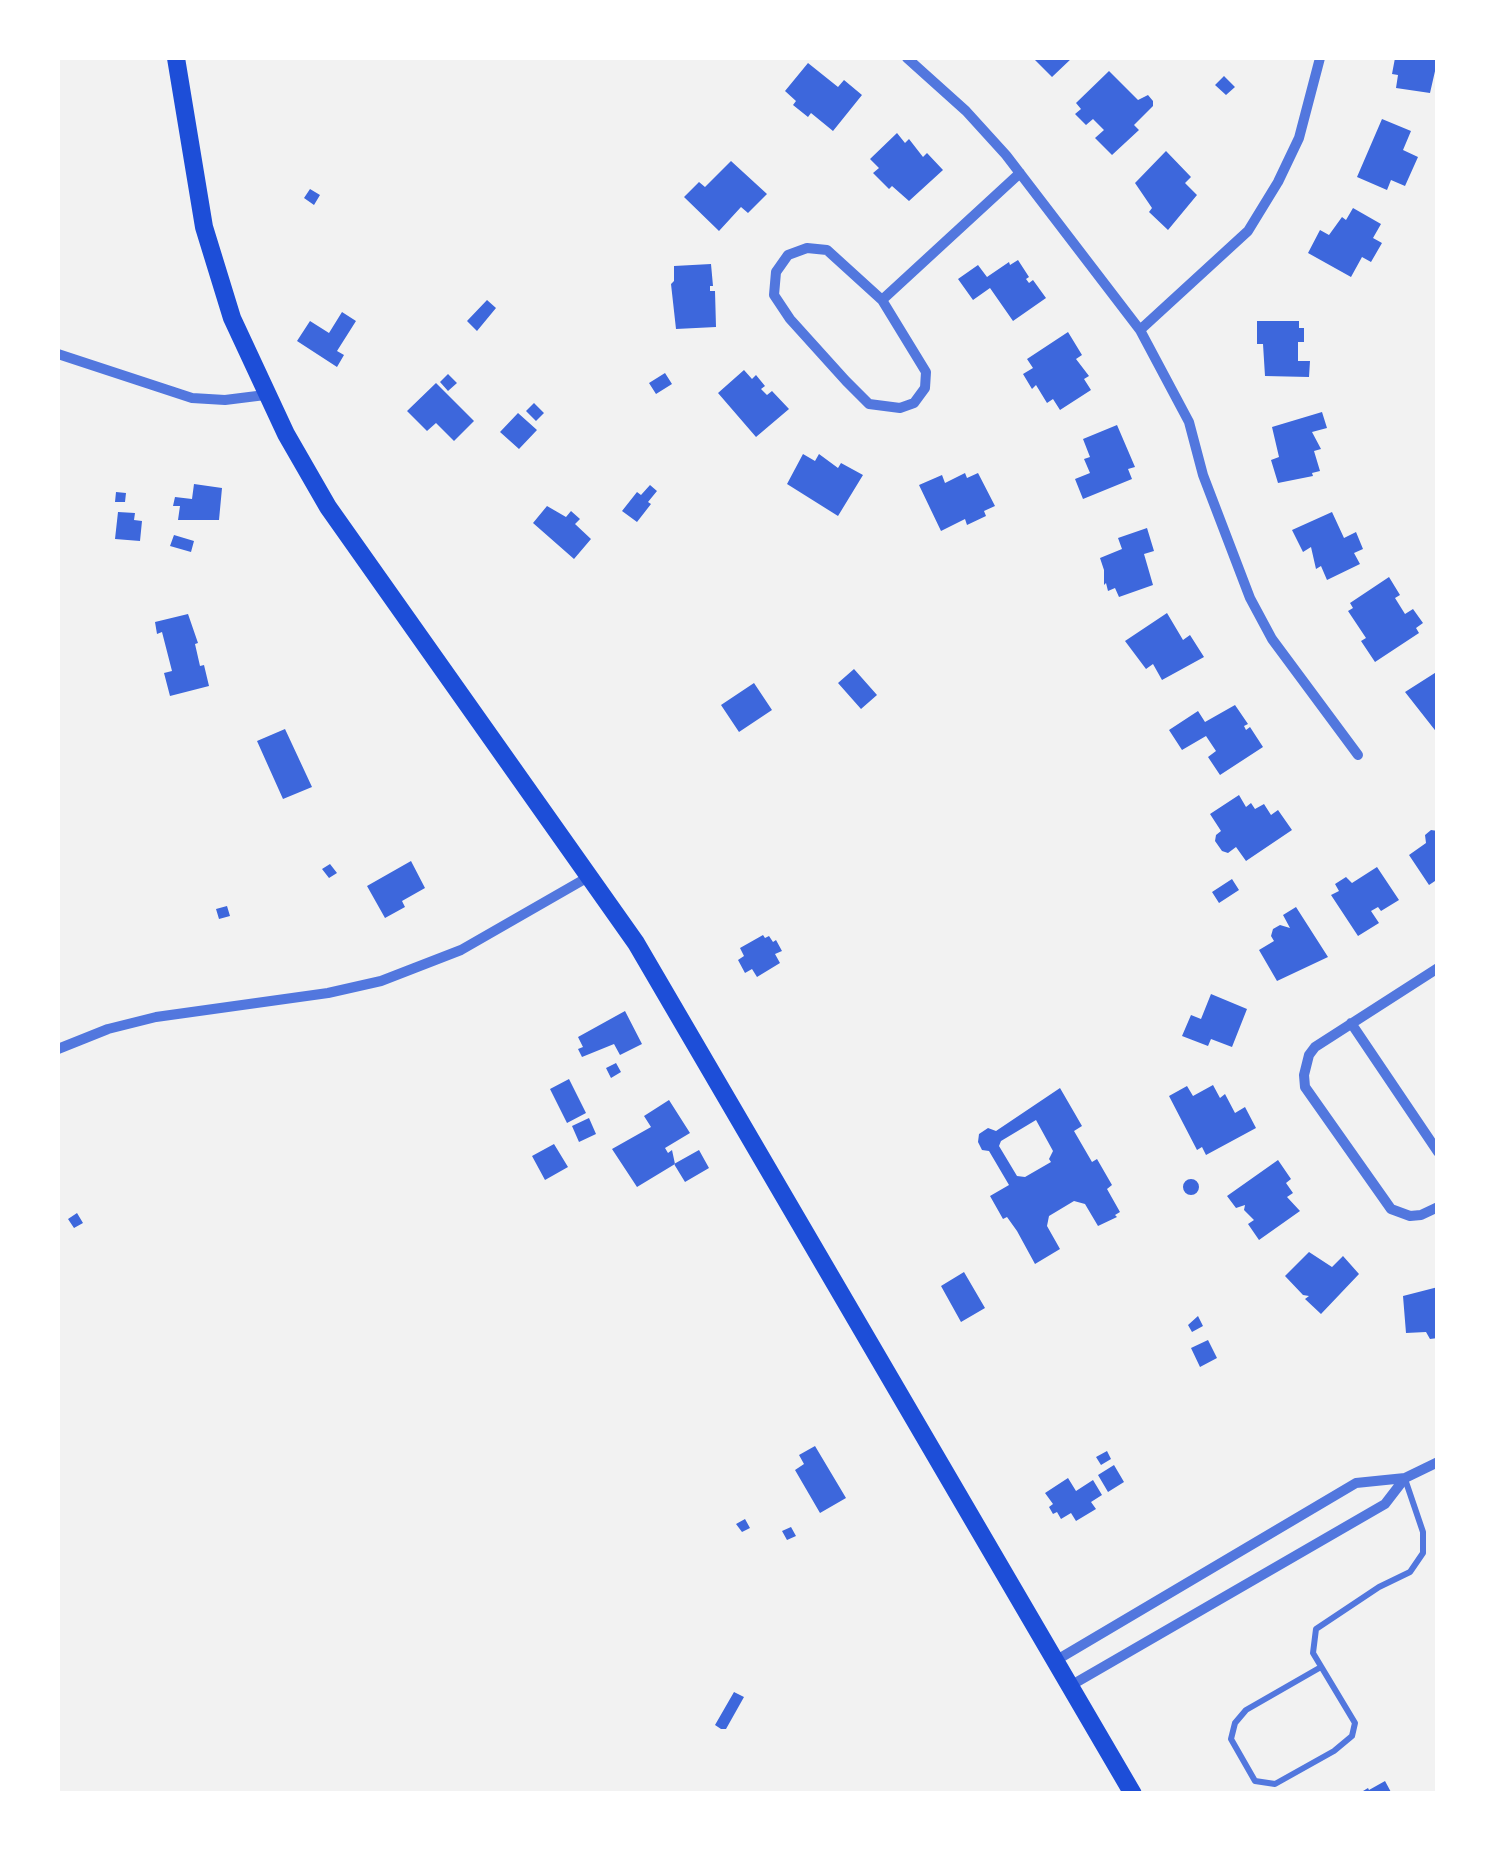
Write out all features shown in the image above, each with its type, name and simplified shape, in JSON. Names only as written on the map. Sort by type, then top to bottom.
[{"type":"main road","points":[[176,58],[204,227],[232,318],[265,395],[328,508],[636,943],[1133,1794]]},
{"type":"street","points":[[907,58],[966,111],[1020,172],[1140,330],[1190,422],[1203,475],[1250,598],[1272,639],[1358,755]]},
{"type":"street","points":[[1140,330],[1248,230],[1299,138],[1320,58]]},
{"type":"street","points":[[882,300],[1020,172]]},
{"type":"street","points":[[807,248],[828,250],[882,300],[926,372],[925,388],[914,402],[900,408],[869,404],[846,381],[790,319],[774,295],[776,272],[788,255],[807,248]]},
{"type":"street","points":[[58,354],[192,398],[225,400],[265,395]]},
{"type":"street","points":[[58,1049],[97,1033],[156,1017],[328,993],[381,981],[474,944],[590,876]]},
{"type":"street","points":[[1438,968],[1315,1047],[1305,1065],[1305,1087],[1391,1209],[1410,1216],[1438,1207]]},
{"type":"street","points":[[1351,1024],[1438,1152]]},
{"type":"street","points":[[1055,1660],[1356,1484],[1405,1478],[1438,1462]]},
{"type":"street","points":[[1070,1686],[1385,1504],[1405,1478]]},
{"type":"lane","points":[[1321,1668],[1246,1710],[1236,1723],[1231,1740],[1255,1781],[1275,1784],[1334,1751],[1352,1736],[1356,1723],[1312,1653],[1316,1629],[1379,1587],[1410,1572],[1422,1554],[1423,1532],[1405,1478]]},
{"type":"building","points":[[1033,58],[1072,58],[1052,77]]},
{"type":"building","points":[[1395,58],[1438,58],[1430,93],[1396,88],[1398,75],[1392,74]]},
{"type":"building","points":[[808,63],[838,87],[844,80],[862,95],[833,131],[811,113],[808,117],[793,105],[796,101],[785,91]]},
{"type":"building","points":[[1109,71],[1138,100],[1148,95],[1153,101],[1153,106],[1134,125],[1139,130],[1112,155],[1095,138],[1104,130],[1093,119],[1086,125],[1075,114],[1081,109],[1076,103]]},
{"type":"building","points":[[1224,76],[1235,87],[1226,95],[1215,85]]},
{"type":"building","points":[[1382,119],[1411,131],[1403,150],[1418,157],[1405,186],[1391,180],[1387,190],[1357,177]]},
{"type":"building","points":[[897,133],[905,143],[909,139],[923,157],[927,153],[943,170],[909,201],[873,173],[879,168],[870,159]]},
{"type":"building","points":[[1166,151],[1191,177],[1185,183],[1197,195],[1168,230],[1149,212],[1152,208],[1135,183]]},
{"type":"building","points":[[731,161],[767,194],[748,213],[741,207],[719,231],[684,197],[699,182],[705,187]]},
{"type":"building","points":[[310,189],[320,195],[314,205],[304,198]]},
{"type":"building","points":[[1353,208],[1381,224],[1373,238],[1382,243],[1371,262],[1362,257],[1351,277],[1308,253],[1320,230],[1329,235]]},
{"type":"building","points":[[1018,260],[1029,277],[1026,279],[1029,283],[1033,280],[1046,298],[1013,321],[990,288],[973,300],[958,279],[978,265],[987,277]]},
{"type":"building","points":[[711,264],[710,291],[715,291],[716,327],[676,329],[671,284],[674,266]]},
{"type":"building","points":[[487,300],[496,308],[477,331],[467,321]]},
{"type":"building","points":[[342,312],[356,321],[337,351],[344,355],[337,367],[297,341],[310,321],[329,333]]},
{"type":"building","points":[[1257,321],[1299,321],[1299,328],[1304,328],[1304,342],[1298,342],[1298,361],[1310,361],[1309,377],[1265,376],[1263,344],[1257,344]]},
{"type":"building","points":[[1068,332],[1082,355],[1076,359],[1089,376],[1084,379],[1091,390],[1060,410],[1053,399],[1047,403],[1036,385],[1032,389],[1023,374],[1033,368],[1027,359]]},
{"type":"building","points":[[744,370],[752,379],[756,375],[765,386],[761,389],[767,395],[772,391],[789,409],[756,437],[718,393]]},
{"type":"building","points":[[665,373],[672,384],[656,394],[649,383]]},
{"type":"building","points":[[448,374],[457,383],[448,391],[440,382]]},
{"type":"building","points":[[436,383],[474,421],[454,441],[436,423],[427,431],[407,411]]},
{"type":"building","points":[[534,403],[544,413],[536,421],[526,411]]},
{"type":"building","points":[[1322,412],[1327,428],[1312,432],[1321,449],[1314,451],[1320,471],[1278,483],[1271,460],[1279,457],[1272,427]]},
{"type":"building","points":[[518,413],[537,430],[519,449],[500,432]]},
{"type":"building","points":[[1117,425],[1135,467],[1128,469],[1132,479],[1083,499],[1075,479],[1090,473],[1084,459],[1090,457],[1083,439]]},
{"type":"building","points":[[803,454],[815,461],[819,454],[838,468],[841,463],[863,475],[838,516],[787,484]]},
{"type":"building","points":[[965,473],[967,478],[978,473],[995,506],[984,511],[986,516],[967,525],[965,519],[941,531],[919,485],[942,475],[945,483]]},
{"type":"building","points":[[194,484],[222,488],[219,520],[178,520],[180,506],[173,506],[175,497],[192,499]]},
{"type":"building","points":[[650,485],[657,491],[637,522],[622,511],[637,492],[641,495]]},
{"type":"building","points":[[116,492],[126,493],[125,502],[115,502]]},
{"type":"building","points":[[547,506],[566,517],[571,511],[580,519],[575,524],[591,539],[574,559],[533,523]]},
{"type":"building","points":[[118,512],[135,513],[134,520],[142,521],[140,541],[115,539]]},
{"type":"building","points":[[1332,512],[1344,538],[1356,532],[1363,549],[1354,553],[1360,564],[1327,580],[1321,566],[1316,569],[1311,547],[1303,552],[1292,530]]},
{"type":"building","points":[[1147,528],[1154,551],[1144,554],[1153,585],[1119,597],[1115,588],[1108,591],[1104,585],[1100,558],[1122,549],[1118,538]]},
{"type":"building","points":[[174,535],[194,541],[191,552],[170,546]]},
{"type":"building","points":[[1389,577],[1405,614],[1413,609],[1423,623],[1416,628],[1419,633],[1375,662],[1361,641],[1366,638],[1348,611],[1353,608],[1350,603]]},
{"type":"building","points":[[1167,613],[1183,640],[1190,635],[1204,657],[1162,680],[1153,664],[1146,669],[1125,641]]},
{"type":"building","points":[[188,614],[198,643],[195,644],[200,666],[204,665],[209,686],[170,696],[164,673],[172,671],[162,632],[157,634],[155,622]]},
{"type":"building","points":[[854,669],[877,695],[861,709],[838,683]]},
{"type":"building","points":[[1438,671],[1438,734],[1405,692]]},
{"type":"building","points":[[754,683],[772,710],[739,732],[721,705]]},
{"type":"building","points":[[1235,705],[1248,724],[1244,726],[1246,730],[1250,727],[1263,747],[1220,775],[1208,757],[1216,751],[1206,736],[1182,750],[1169,730],[1198,711],[1205,722]]},
{"type":"building","points":[[285,729],[312,787],[283,799],[257,741]]},
{"type":"building","points":[[1239,795],[1246,807],[1251,803],[1255,809],[1264,804],[1271,815],[1278,810],[1292,830],[1246,861],[1236,847],[1228,853],[1222,851],[1215,841],[1221,831],[1210,814]]},
{"type":"building","points":[[1431,830],[1438,831],[1438,879],[1429,885],[1409,855],[1426,843],[1425,835]]},
{"type":"building","points":[[411,861],[425,888],[402,901],[405,907],[385,918],[367,886]]},
{"type":"building","points":[[330,864],[337,873],[329,878],[322,869]]},
{"type":"building","points":[[1377,867],[1399,900],[1381,911],[1378,907],[1371,911],[1379,923],[1358,936],[1331,895],[1339,891],[1335,884],[1346,877],[1352,883]]},
{"type":"building","points":[[1232,879],[1239,890],[1219,903],[1212,892]]},
{"type":"building","points":[[227,906],[230,916],[219,919],[216,909]]},
{"type":"building","points":[[1296,907],[1328,957],[1277,981],[1259,950],[1274,941],[1273,929],[1280,925],[1290,928],[1283,915]]},
{"type":"building","points":[[763,935],[776,940],[782,951],[775,954],[780,963],[757,977],[752,969],[745,973],[738,960],[744,956],[740,948]]},
{"type":"building","points":[[1211,994],[1247,1009],[1232,1047],[1211,1039],[1208,1046],[1182,1036],[1191,1015],[1201,1019]]},
{"type":"building","points":[[625,1011],[642,1044],[620,1055],[614,1044],[582,1057],[578,1037]]},
{"type":"building","points":[[616,1063],[621,1072],[611,1078],[606,1068]]},
{"type":"building","points":[[569,1079],[586,1113],[567,1123],[550,1089]]},
{"type":"building","points":[[1213,1085],[1220,1098],[1225,1094],[1235,1113],[1245,1107],[1256,1128],[1206,1155],[1202,1147],[1197,1150],[1169,1096],[1187,1086],[1193,1096]]},
{"type":"building","points":[[1060,1088],[1082,1126],[1074,1131],[1092,1162],[1097,1159],[1112,1185],[1107,1189],[1120,1212],[1117,1217],[1098,1226],[1085,1204],[1074,1201],[1049,1216],[1047,1226],[1060,1249],[1035,1264],[1017,1231],[1007,1217],[1003,1219],[990,1196],[1009,1185],[989,1151],[982,1150],[978,1142],[979,1134],[988,1128],[996,1131]],"holes":[[[1036,1120],[1053,1151],[1051,1162],[1025,1177],[1017,1176],[999,1146]]]},
{"type":"building","points":[[669,1100],[690,1133],[665,1148],[668,1153],[672,1150],[675,1164],[637,1187],[612,1149],[651,1127],[644,1116]]},
{"type":"building","points":[[589,1118],[596,1134],[579,1142],[572,1126]]},
{"type":"building","points":[[554,1144],[568,1167],[545,1180],[532,1156]]},
{"type":"building","points":[[699,1150],[709,1168],[685,1182],[674,1164]]},
{"type":"building","points":[[1278,1160],[1291,1179],[1286,1183],[1293,1193],[1287,1197],[1300,1211],[1259,1240],[1248,1224],[1254,1220],[1244,1210],[1245,1205],[1236,1208],[1227,1196]]},
{"type":"building","points":[[1191,1179],[1199,1187],[1191,1195],[1183,1187]]},
{"type":"building","points":[[77,1213],[83,1223],[74,1228],[68,1219]]},
{"type":"building","points":[[1309,1252],[1332,1267],[1343,1256],[1359,1274],[1321,1314],[1305,1299],[1309,1296],[1303,1295],[1285,1276]]},
{"type":"building","points":[[964,1272],[985,1308],[961,1322],[941,1286]]},
{"type":"building","points":[[1438,1287],[1438,1338],[1430,1339],[1426,1332],[1406,1333],[1403,1296]]},
{"type":"building","points":[[1198,1316],[1203,1326],[1192,1332],[1188,1325]]},
{"type":"building","points":[[1208,1340],[1217,1358],[1200,1367],[1191,1348]]},
{"type":"building","points":[[815,1446],[846,1498],[820,1513],[795,1470],[804,1464],[799,1455]]},
{"type":"building","points":[[1107,1451],[1111,1459],[1101,1465],[1096,1457]]},
{"type":"building","points":[[1114,1465],[1124,1482],[1108,1492],[1098,1475]]},
{"type":"building","points":[[1068,1478],[1076,1491],[1093,1480],[1102,1495],[1091,1502],[1096,1509],[1076,1521],[1071,1513],[1061,1519],[1057,1512],[1053,1514],[1049,1507],[1053,1504],[1045,1493]]},
{"type":"building","points":[[745,1519],[750,1528],[742,1532],[736,1524]]},
{"type":"building","points":[[791,1527],[796,1536],[787,1540],[782,1531]]},
{"type":"building","points":[[734,1692],[744,1697],[726,1729],[721,1729],[715,1725]]},
{"type":"building","points":[[1385,1781],[1392,1794],[1358,1794],[1369,1790]]}]
